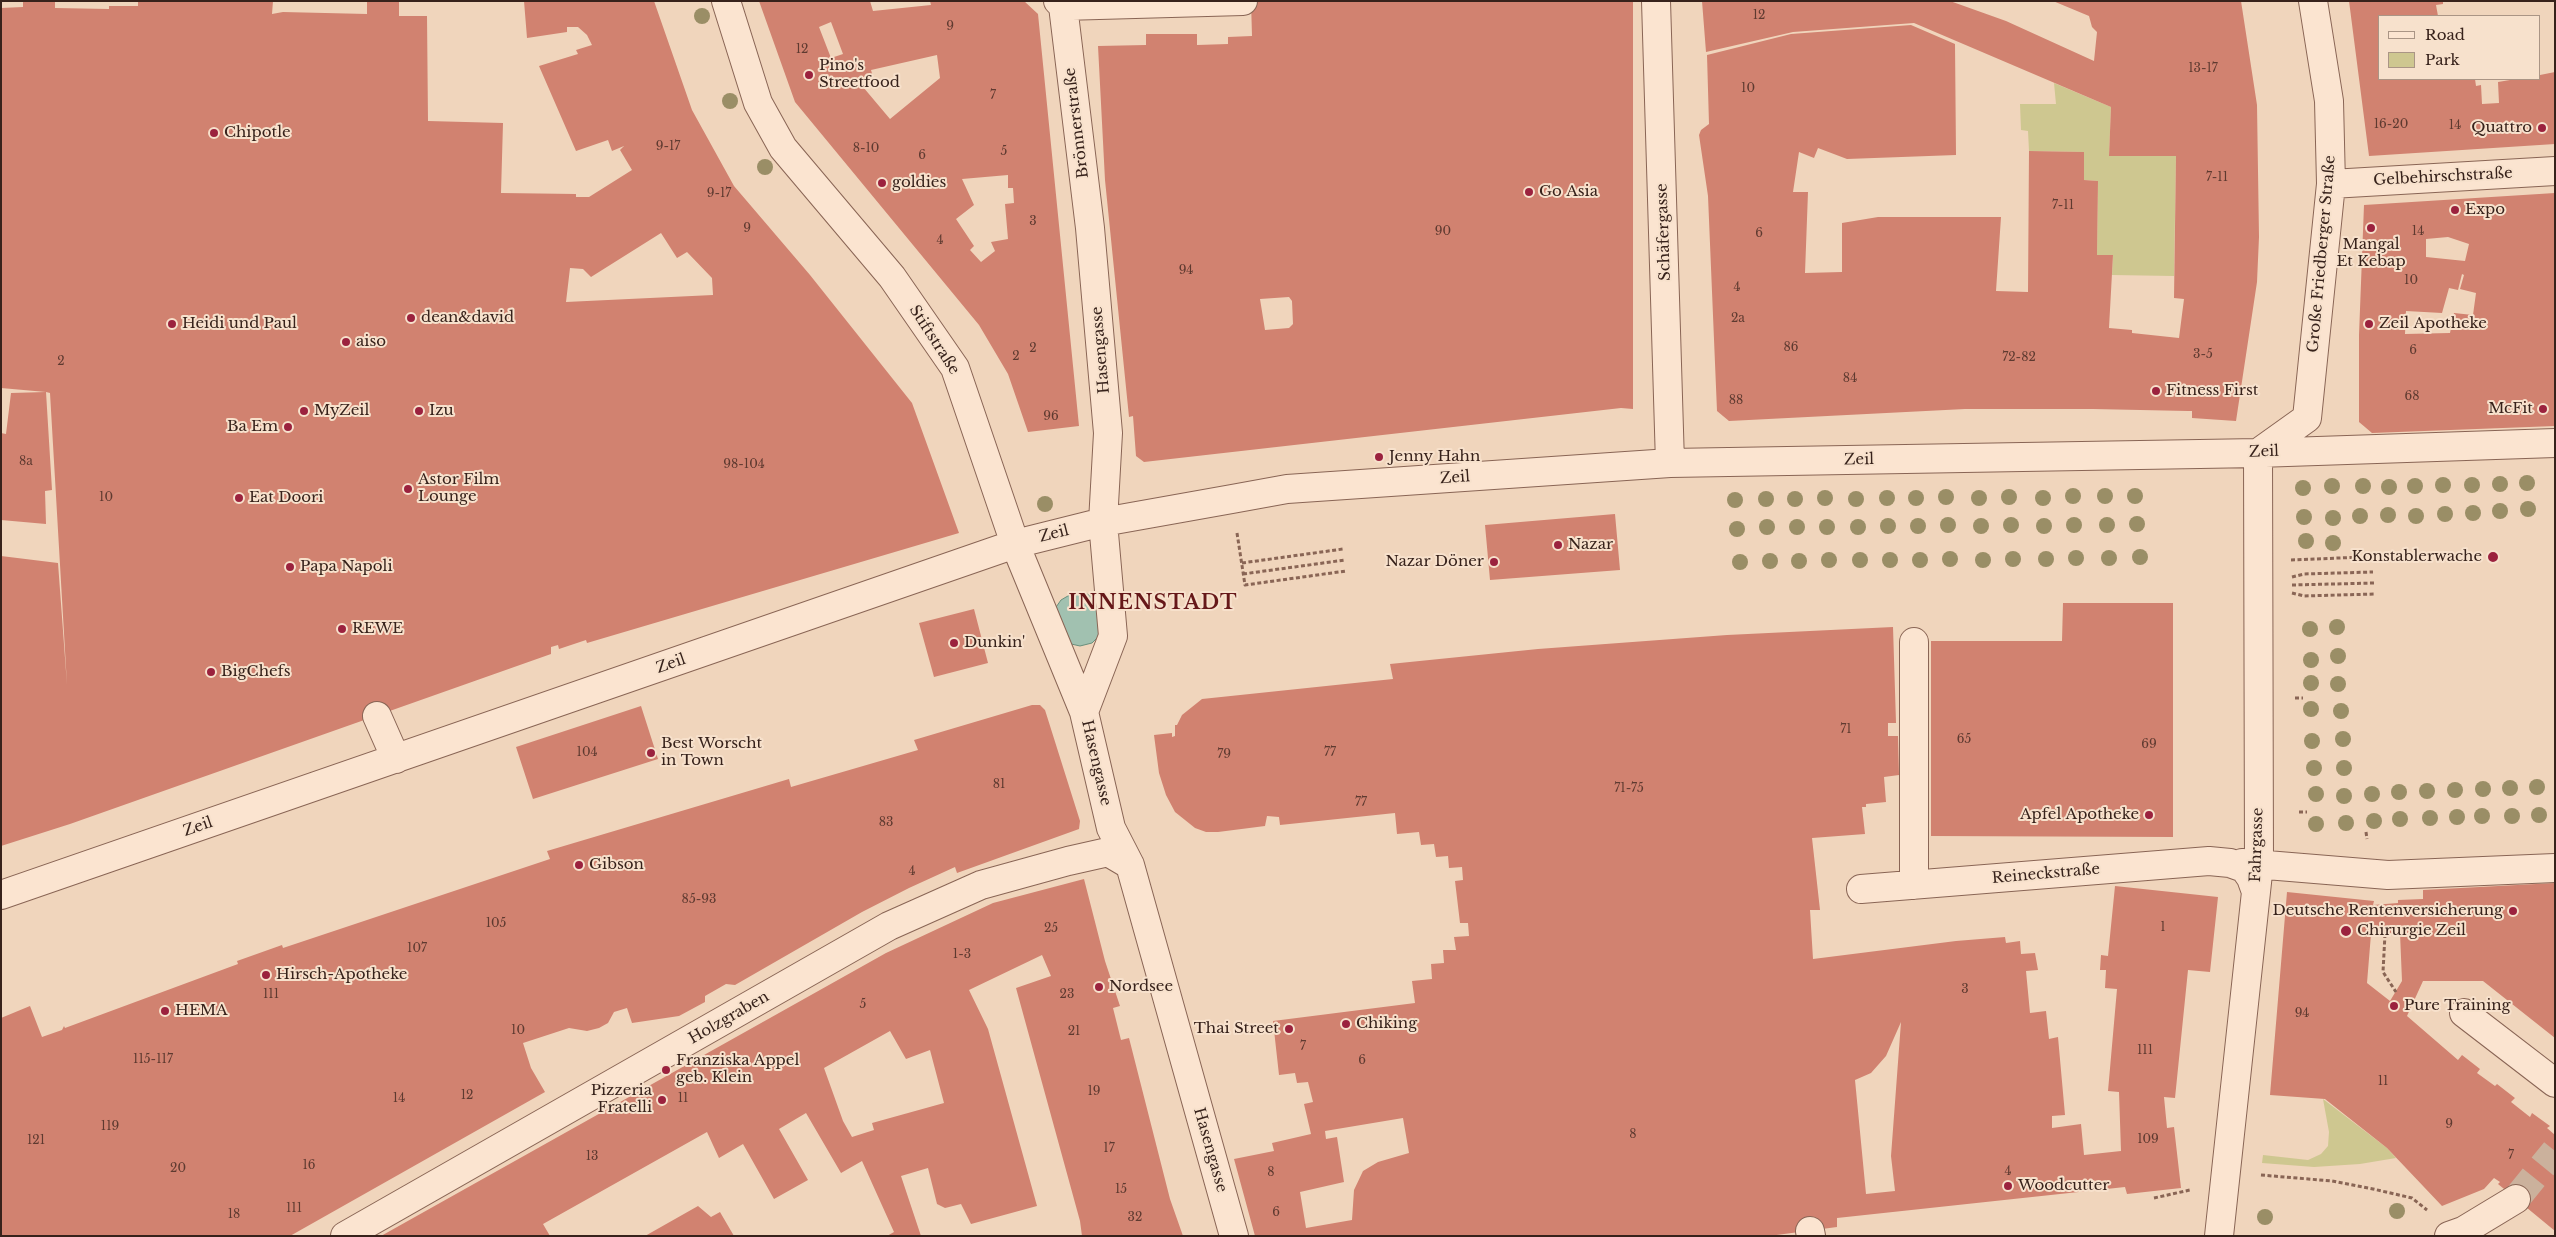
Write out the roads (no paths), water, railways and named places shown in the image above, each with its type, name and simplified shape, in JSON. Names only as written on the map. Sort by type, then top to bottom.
[{"type":"street","name":"Stiftstraße","points":[[726,1],[758,103],[783,148],[892,277],[955,368],[1015,544],[1084,712]]},
{"type":"street","points":[[1061,4],[1242,1]]},
{"type":"street","name":"Schäfergasse","points":[[1656,1],[1670,463]]},
{"type":"street","name":"Große Friedberger Straße","points":[[2258,453],[2306,418],[2331,184],[2328,101],[2313,1]]},
{"type":"street","name":"Brönnerstraße","points":[[1061,4],[1091,237]]},
{"type":"street","name":"Gelbehirschstraße","points":[[2331,184],[2555,171]]},
{"type":"street","name":"Hasengasse","points":[[1091,237],[1108,433],[1103,522],[1113,636],[1084,712],[1111,828],[1130,864],[1234,1236]]},
{"type":"street","name":"Zeil","points":[[1,896],[1015,544],[1103,522],[1287,489],[1670,463],[2258,453],[2555,443]]},
{"type":"street","name":"Fahrgasse","points":[[2219,1236],[2259,864],[2258,453]]},
{"type":"street","points":[[1914,642],[1914,885]]},
{"type":"street","points":[[377,716],[396,759]]},
{"type":"street","name":"Holzgraben","points":[[345,1236],[889,926],[981,884],[1068,861],[1108,852],[1130,864]]},
{"type":"street","name":"Reineckstraße","points":[[1861,889],[2173,863],[2209,861],[2259,864]]},
{"type":"street","name":"Reineckstraße","points":[[2230,863],[2244,868],[2251,878],[2256,892]]},
{"type":"street","points":[[2259,864],[2388,875],[2555,868]]},
{"type":"street","points":[[2464,1013],[2555,1083]]},
{"type":"street","points":[[2449,1236],[2516,1199]]},
{"type":"tunnel","points":[[2516,1199],[2555,1151]]},
{"type":"place","name":"Pino's Streetfood","points":[[809,75]]},
{"type":"place","name":"Quattro","points":[[2542,128]]},
{"type":"place","name":"Chipotle","points":[[214,133]]},
{"type":"place","name":"goldies","points":[[882,183]]},
{"type":"place","name":"Go Asia","points":[[1529,192]]},
{"type":"place","name":"Expo","points":[[2455,210]]},
{"type":"place","name":"Mangal Et Kebap","points":[[2371,228]]},
{"type":"place","name":"dean&david","points":[[411,318]]},
{"type":"place","name":"Heidi und Paul","points":[[172,324]]},
{"type":"place","name":"Zeil Apotheke","points":[[2369,324]]},
{"type":"place","name":"aiso","points":[[346,342]]},
{"type":"place","name":"Fitness First","points":[[2156,391]]},
{"type":"place","name":"McFit","points":[[2543,409]]},
{"type":"place","name":"MyZeil","points":[[304,411]]},
{"type":"place","name":"Izu","points":[[419,411]]},
{"type":"place","name":"Ba Em","points":[[288,427]]},
{"type":"place","name":"Jenny Hahn","points":[[1379,457]]},
{"type":"place","name":"Astor Film Lounge","points":[[408,489]]},
{"type":"place","name":"Eat Doori","points":[[239,498]]},
{"type":"place","name":"Nazar","points":[[1558,545]]},
{"type":"place","name":"Konstablerwache","points":[[2493,557]]},
{"type":"place","name":"Nazar Döner","points":[[1494,562]]},
{"type":"place","name":"Papa Napoli","points":[[290,567]]},
{"type":"place","name":"REWE","points":[[342,629]]},
{"type":"place","name":"Dunkin'","points":[[954,643]]},
{"type":"place","name":"BigChefs","points":[[211,672]]},
{"type":"place","name":"Best Worscht in Town","points":[[651,753]]},
{"type":"place","name":"Apfel Apotheke","points":[[2149,815]]},
{"type":"place","name":"Gibson","points":[[579,865]]},
{"type":"place","name":"Deutsche Rentenversicherung","points":[[2513,911]]},
{"type":"place","name":"Chirurgie Zeil","points":[[2346,931]]},
{"type":"place","name":"Hirsch-Apotheke","points":[[266,975]]},
{"type":"place","name":"Nordsee","points":[[1099,987]]},
{"type":"place","name":"Pure Training","points":[[2394,1006]]},
{"type":"place","name":"HEMA","points":[[165,1011]]},
{"type":"place","name":"Chiking","points":[[1346,1024]]},
{"type":"place","name":"Thai Street","points":[[1289,1029]]},
{"type":"place","name":"Franziska Appel geb. Klein","points":[[666,1070]]},
{"type":"place","name":"Pizzeria Fratelli","points":[[662,1100]]},
{"type":"place","name":"Woodcutter","points":[[2008,1186]]},
{"type":"district","name":"INNENSTADT","points":[[1153,603]]}]
